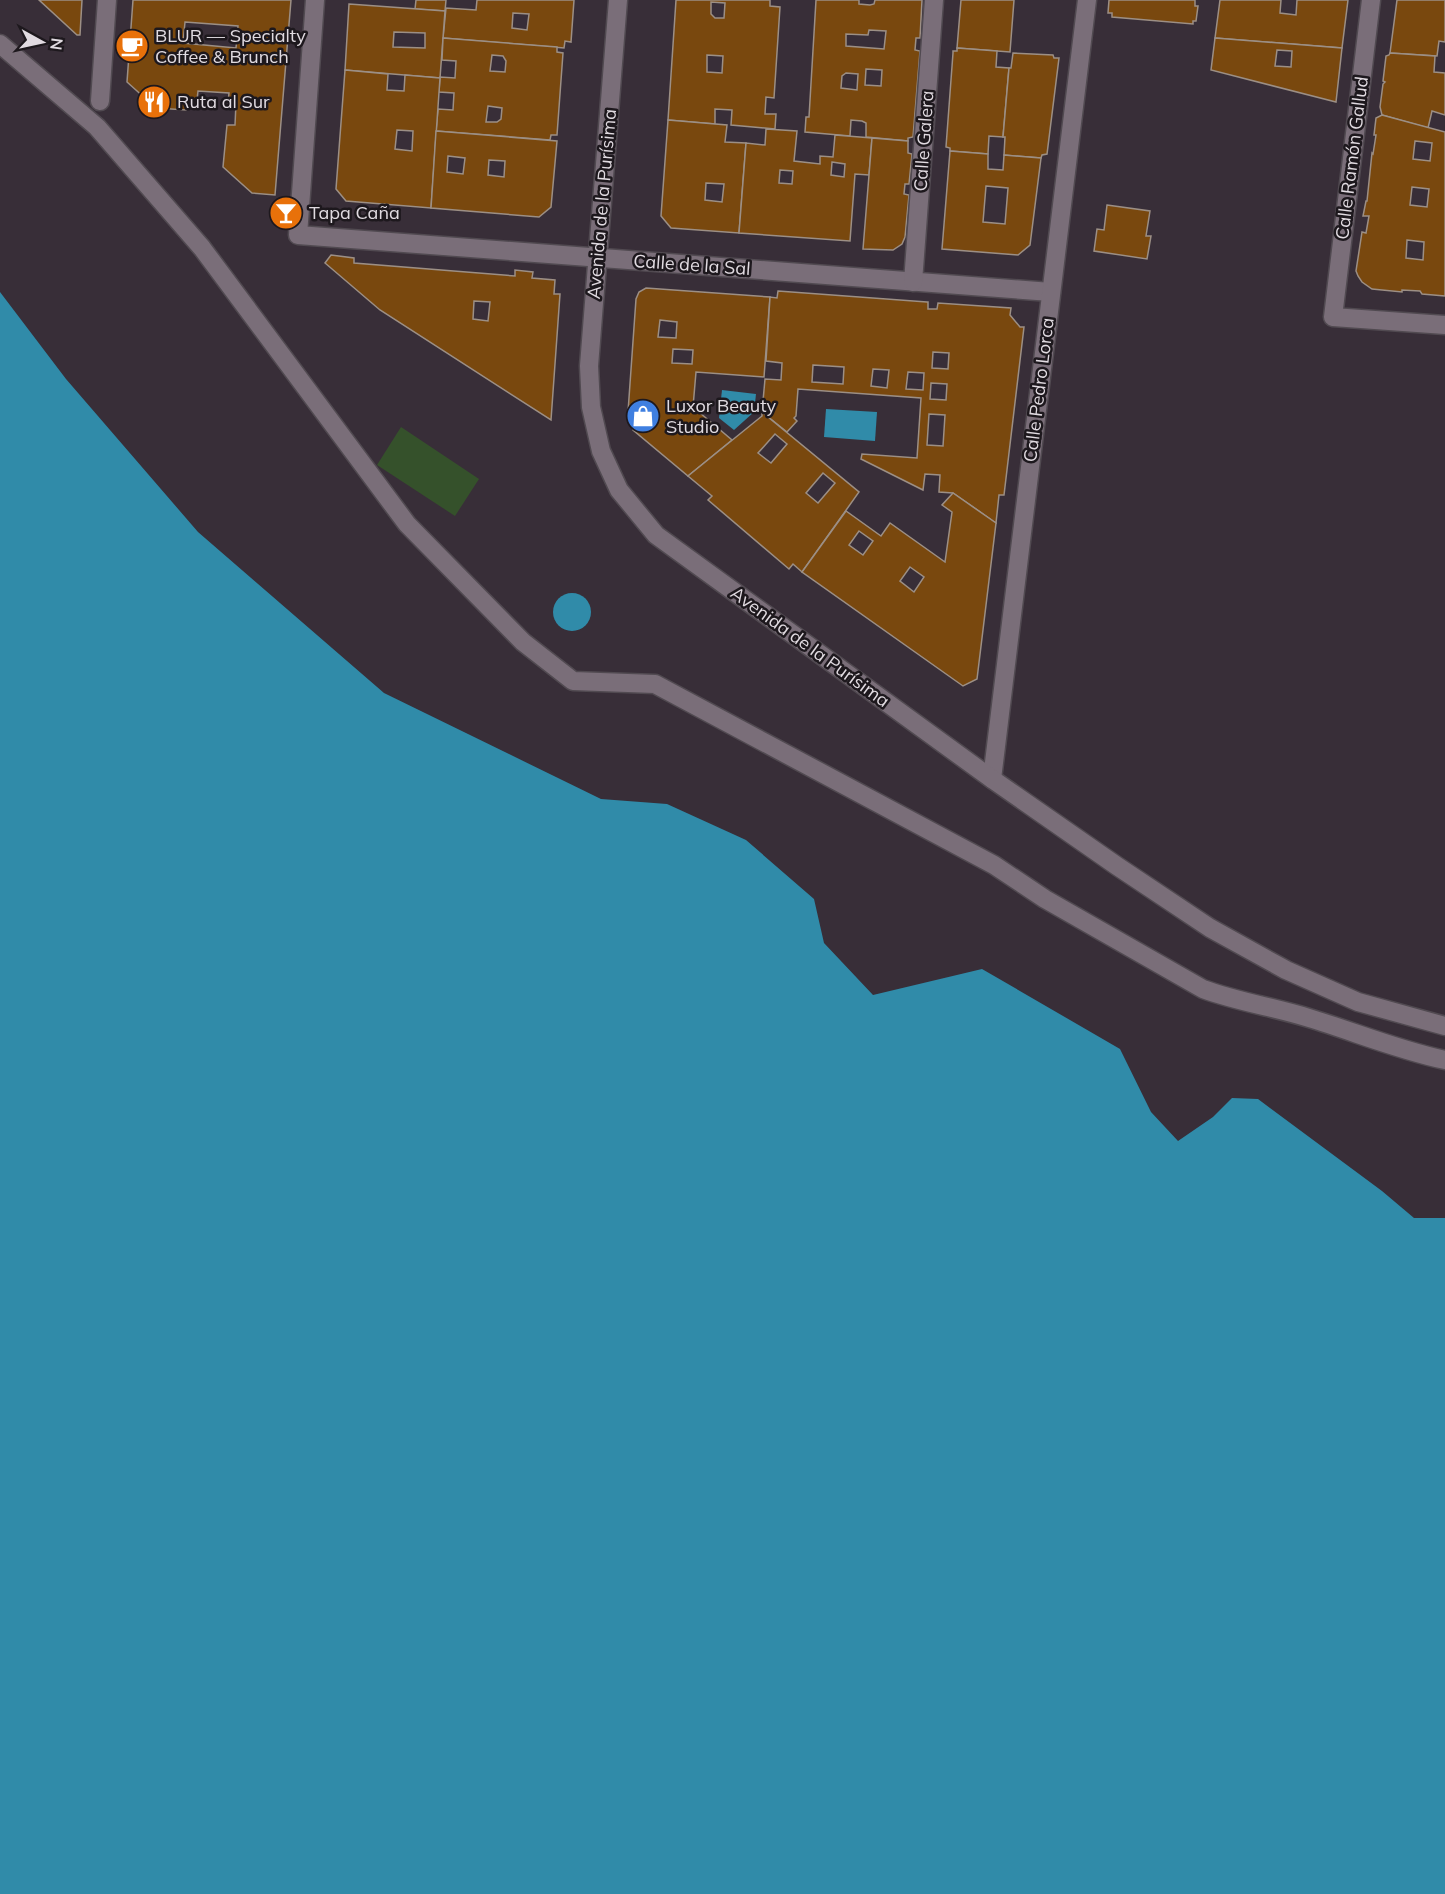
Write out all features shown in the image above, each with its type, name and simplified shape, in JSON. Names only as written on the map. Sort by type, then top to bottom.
[{"type":"street","points":[[97,128],[107,0]]},
{"type":"street","name":"Calle de la Sal","points":[[315,0],[298,235],[1051,292]]},
{"type":"street","name":"Avenida de la Purísima","points":[[618,0],[589,366],[591,407],[601,451],[619,490],[656,535],[992,779],[1210,928],[1287,970],[1358,1002],[1445,1026]]},
{"type":"street","name":"Calle Galera","points":[[913,282],[934,0]]},
{"type":"street","name":"Calle Pedro Lorca","points":[[992,779],[1087,0]]},
{"type":"street","name":"Calle Ramón Gallud","points":[[1371,0],[1333,317],[1445,325]]},
{"type":"street","points":[[0,44],[97,128],[202,248],[407,524],[523,642],[573,681],[655,684],[994,865],[1045,899],[1203,988],[1226,997],[1308,1018],[1417,1054],[1445,1060]]},
{"type":"green space","points":[[401,427],[479,479],[455,516],[377,465]]},
{"type":"water","points":[[0,292],[66,379],[198,532],[384,693],[601,799],[667,804],[746,840],[814,899],[824,943],[873,995],[982,969],[1120,1049],[1151,1112],[1178,1141],[1213,1117],[1232,1098],[1258,1099],[1382,1191],[1414,1218],[1445,1218],[1445,1894],[0,1894]]},
{"type":"water","points":[[722,390],[756,394],[754,412],[734,430],[719,418]]},
{"type":"water","points":[[826,409],[877,412],[875,441],[824,437]]},
{"type":"water","points":[[572,593],[585,599],[591,612],[585,625],[572,631],[559,625],[553,612],[559,599]]},
{"type":"building","points":[[39,0],[82,0],[80,35],[77,35]]},
{"type":"building","points":[[133,0],[291,0],[275,195],[252,193],[223,167],[227,125],[235,125],[236,103],[228,103],[229,93],[198,91],[197,100],[186,100],[186,110],[156,108],[127,82]],"holes":[[[185,22],[238,26],[236,48],[183,43]]]},
{"type":"building","points":[[416,0],[446,0],[445,11],[415,9]]},
{"type":"building","points":[[477,0],[574,0],[571,42],[565,41],[564,48],[443,38],[446,8],[476,10]],"holes":[[[513,13],[529,14],[527,30],[512,28]]]},
{"type":"building","points":[[676,0],[770,0],[770,6],[780,7],[774,98],[766,97],[765,114],[776,114],[775,129],[731,125],[732,110],[715,109],[715,124],[668,120]],"holes":[[[711,2],[725,3],[724,18],[715,18],[711,14]],[[707,55],[723,56],[722,73],[707,72]]]},
{"type":"building","points":[[816,0],[859,0],[859,4],[870,5],[874,4],[875,0],[922,0],[920,38],[916,38],[915,50],[920,51],[913,137],[908,138],[908,141],[866,137],[866,123],[851,120],[850,136],[805,132],[806,117],[809,117]],"holes":[[[869,30],[886,31],[884,49],[846,46],[846,34],[868,35]],[[866,69],[882,70],[881,86],[865,85]],[[846,73],[858,74],[857,90],[841,88],[842,76]]]},
{"type":"building","points":[[961,0],[1014,0],[1010,52],[957,48]]},
{"type":"building","points":[[1109,0],[1195,0],[1195,6],[1198,6],[1196,21],[1193,21],[1193,24],[1112,17],[1112,13],[1108,13]]},
{"type":"building","points":[[1220,0],[1281,0],[1280,13],[1296,15],[1297,0],[1348,0],[1342,48],[1215,38]]},
{"type":"building","points":[[1397,0],[1445,0],[1445,42],[1439,41],[1437,56],[1390,53]]},
{"type":"building","points":[[349,4],[445,11],[440,78],[345,70]],"holes":[[[394,32],[425,33],[425,48],[393,47]]]},
{"type":"building","points":[[443,38],[557,47],[557,52],[563,53],[557,135],[551,135],[550,140],[436,131],[438,109],[453,110],[454,93],[439,92],[440,77],[455,78],[456,61],[442,60]],"holes":[[[492,55],[503,56],[506,61],[505,72],[490,71]],[[488,106],[502,108],[501,119],[497,122],[486,122]]]},
{"type":"building","points":[[1215,38],[1342,48],[1336,102],[1211,70]],"holes":[[[1277,50],[1292,51],[1291,67],[1275,66]]]},
{"type":"building","points":[[957,48],[997,51],[996,67],[1009,68],[1003,137],[989,136],[988,154],[950,151],[950,148],[946,147],[953,51],[957,51]]},
{"type":"building","points":[[1013,53],[1053,55],[1054,58],[1059,58],[1047,154],[1042,155],[1041,158],[1004,155],[1005,137],[1003,137],[1009,68],[1011,68]]},
{"type":"building","points":[[1390,53],[1435,56],[1434,72],[1445,73],[1445,115],[1432,111],[1428,128],[1382,115],[1380,107],[1385,82],[1383,81],[1386,56]]},
{"type":"building","points":[[345,70],[388,74],[387,90],[404,91],[405,75],[440,78],[431,208],[346,201],[336,189]],"holes":[[[397,130],[413,131],[412,151],[395,149]]]},
{"type":"building","points":[[1382,115],[1445,132],[1445,296],[1422,294],[1420,291],[1372,289],[1362,282],[1356,271],[1362,232],[1366,233],[1369,216],[1363,216],[1376,135],[1374,135],[1376,118]],"holes":[[[1415,141],[1432,143],[1430,161],[1413,159]],[[1412,187],[1429,189],[1427,207],[1410,205]],[[1407,240],[1424,242],[1423,260],[1406,258]]]},
{"type":"building","points":[[668,120],[727,125],[725,142],[746,143],[739,233],[671,228],[661,216]],"holes":[[[706,183],[724,184],[722,202],[705,200]]]},
{"type":"building","points":[[766,129],[797,131],[794,161],[820,164],[820,156],[833,157],[835,135],[872,138],[869,175],[855,174],[850,241],[739,233],[746,143],[765,145]],"holes":[[[832,162],[845,164],[844,177],[831,175]],[[780,170],[793,171],[792,184],[779,183]]]},
{"type":"building","points":[[436,131],[557,141],[551,207],[539,217],[431,208]],"holes":[[[448,156],[465,158],[463,174],[447,172]],[[489,160],[505,161],[504,177],[488,175]]]},
{"type":"building","points":[[872,138],[908,141],[908,153],[912,154],[909,184],[905,184],[904,194],[909,195],[905,237],[902,244],[893,250],[863,249]]},
{"type":"building","points":[[950,151],[988,154],[988,169],[1003,170],[1004,155],[1041,158],[1030,245],[1018,255],[942,249]],"holes":[[[986,186],[1008,188],[1005,224],[983,222]]]},
{"type":"building","points":[[1107,205],[1150,211],[1146,236],[1151,236],[1147,259],[1094,251],[1097,229],[1104,230]]},
{"type":"building","points":[[331,255],[354,258],[354,263],[515,276],[515,270],[533,272],[532,278],[555,280],[554,294],[560,294],[551,420],[380,310],[325,263]],"holes":[[[474,301],[490,302],[488,321],[473,319]]]},
{"type":"building","points":[[646,288],[770,297],[764,377],[696,372],[693,407],[732,440],[688,476],[633,430],[628,412],[636,299],[639,292]],"holes":[[[660,320],[677,322],[676,338],[658,337]],[[673,349],[693,350],[692,364],[672,363]]]},
{"type":"building","points":[[778,291],[928,302],[928,309],[937,309],[938,303],[1011,308],[1010,315],[1020,327],[1024,327],[1004,495],[999,495],[996,523],[953,493],[939,492],[940,475],[925,474],[923,490],[861,459],[862,454],[917,458],[921,398],[798,389],[794,418],[797,421],[787,432],[762,412],[765,379],[781,380],[782,363],[766,361],[770,297],[777,298]],"holes":[[[933,352],[949,353],[948,369],[932,368]],[[813,365],[844,367],[843,384],[812,382]],[[873,369],[889,370],[887,388],[871,386]],[[908,372],[924,373],[923,390],[906,389]],[[931,383],[947,384],[946,400],[930,399]],[[929,414],[945,415],[943,446],[927,445]]]},
{"type":"building","points":[[762,412],[859,492],[802,572],[793,564],[789,569],[708,500],[712,496],[688,476],[762,416]],"holes":[[[775,434],[787,444],[771,463],[758,453]],[[823,473],[835,483],[818,503],[806,493]]]},
{"type":"building","points":[[953,493],[996,523],[977,679],[963,686],[802,572],[846,511],[881,536],[890,523],[945,562],[952,512],[942,505]],"holes":[[[859,531],[873,541],[863,555],[849,545]],[[910,567],[924,577],[914,592],[900,581]]]},
{"type":"place","name":"BLUR — Specialty Coffee & Brunch","points":[[132,46]]},
{"type":"place","name":"Ruta al Sur","points":[[154,102]]},
{"type":"place","name":"Tapa Caña","points":[[286,213]]},
{"type":"place","name":"Luxor Beauty Studio","points":[[643,416]]}]
